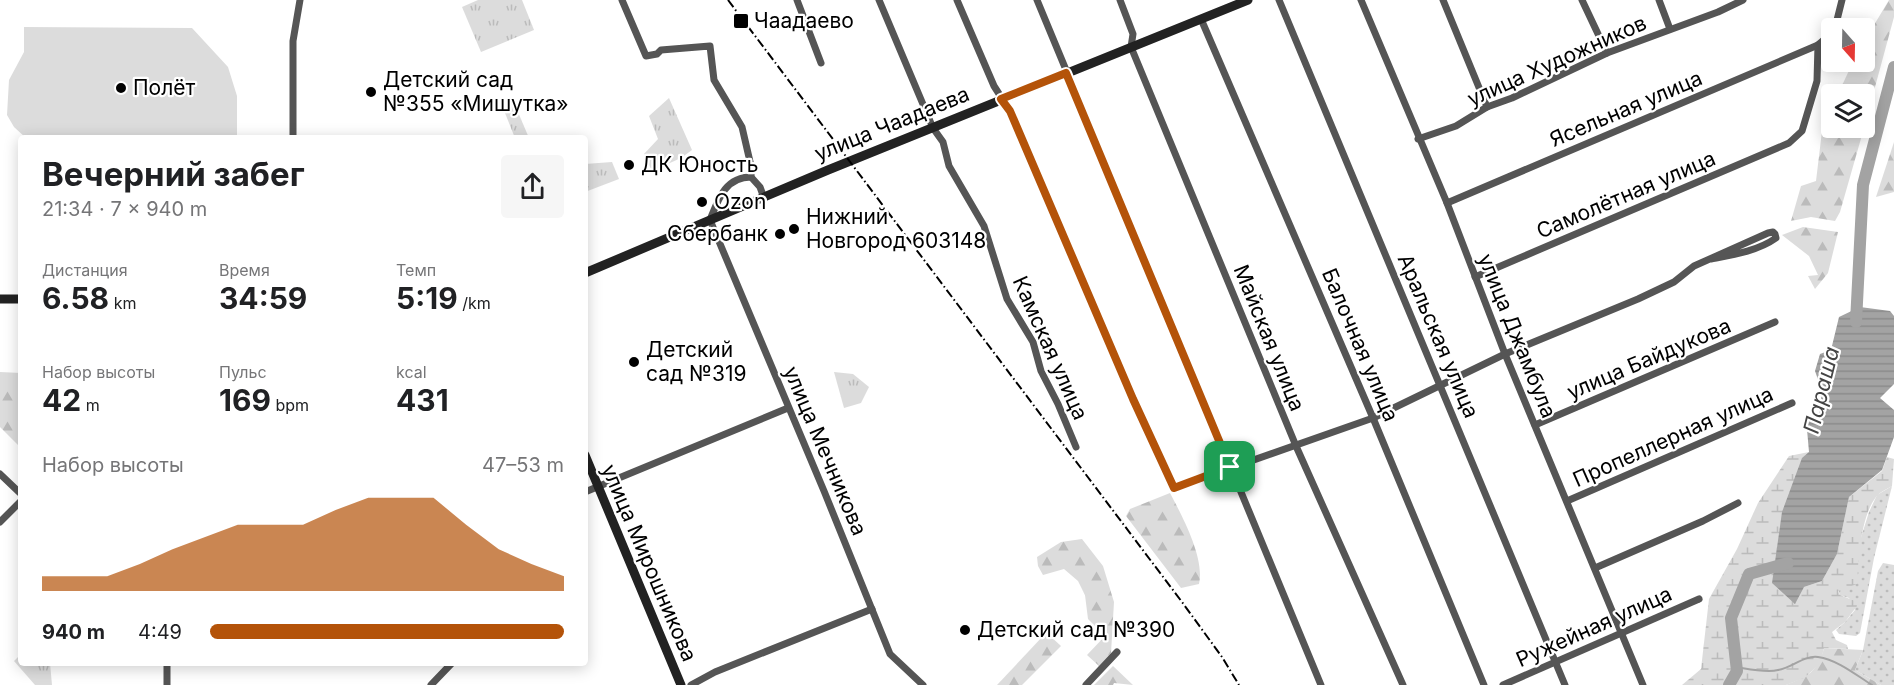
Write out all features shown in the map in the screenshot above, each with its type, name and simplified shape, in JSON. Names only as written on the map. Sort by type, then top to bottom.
[{"type":"street","points":[[293,135],[293,41],[300,0]]},
{"type":"street","points":[[622,0],[646,56],[657,54],[661,50],[710,46],[714,80],[742,127],[752,166],[750,177]]},
{"type":"street","points":[[797,0],[821,63]]},
{"type":"street","name":"Камская улица","points":[[879,0],[933,128],[943,142],[949,166],[984,226],[1006,299],[1033,342],[1041,371],[1076,447]]},
{"type":"street","points":[[957,0],[1001,99],[1010,111],[1133,399],[1174,488],[1373,418],[1505,354],[1647,295],[1674,282],[1694,266],[1768,233],[1775,234],[1776,238],[1761,246],[1738,254],[1711,259]]},
{"type":"street","points":[[1037,0],[1321,685]]},
{"type":"street","name":"Майская улица","points":[[1120,0],[1133,34],[1131,47],[1296,446],[1403,685]]},
{"type":"street","name":"улица Чаадаева","points":[[588,272],[1001,99],[1248,0]]},
{"type":"street","name":"Аральская улица","points":[[1279,0],[1565,685]]},
{"type":"street","name":"улица Джамбула","points":[[1361,0],[1447,203],[1505,354],[1643,685]]},
{"type":"street","points":[[1443,0],[1487,107]]},
{"type":"street","points":[[1582,0],[1607,53]]},
{"type":"street","points":[[1659,0],[1670,28]]},
{"type":"street","name":"улица Художников","points":[[1418,139],[1456,126],[1487,107],[1512,98],[1607,53],[1718,12],[1743,0]]},
{"type":"street","points":[[1837,18],[1842,0]]},
{"type":"street","name":"Балочная улица","points":[[1201,19],[1373,418],[1484,685]]},
{"type":"street","name":"Ясельная улица","points":[[1447,203],[1821,42]]},
{"type":"street","name":"Самолётная улица","points":[[1475,277],[1789,143],[1802,131],[1817,81],[1818,45]]},
{"type":"street","points":[[750,177],[760,187],[764,198]]},
{"type":"street","points":[[710,220],[726,187],[737,179],[750,177]]},
{"type":"street","name":"улица Мечникова","points":[[710,220],[890,654],[923,685]]},
{"type":"street","points":[[0,298],[18,299]]},
{"type":"street","name":"улица Байдукова","points":[[1535,425],[1775,322]]},
{"type":"street","name":"Пропеллерная улица","points":[[1567,501],[1792,403]]},
{"type":"street","points":[[588,491],[788,408]]},
{"type":"street","name":"улица Мирошникова","points":[[588,462],[681,685]]},
{"type":"street","points":[[0,474],[18,491]]},
{"type":"street","points":[[1596,568],[1738,503]]},
{"type":"street","points":[[2,519],[18,504]]},
{"type":"street","name":"Ружейная улица","points":[[1503,685],[1699,599]]},
{"type":"street","points":[[691,685],[715,672],[872,609]]},
{"type":"street","points":[[1086,685],[1117,652]]},
{"type":"street","points":[[167,666],[167,685]]},
{"type":"street","points":[[431,685],[449,666]]},
{"type":"green space","points":[[478,0],[522,0],[534,30],[481,52],[462,7]]},
{"type":"green space","points":[[1889,0],[1894,0],[1894,17],[1875,87],[1875,84],[1843,84],[1848,72],[1875,72],[1875,23]]},
{"type":"green space","name":"Полёт","points":[[24,27],[192,28],[228,67],[237,96],[237,135],[23,135],[14,127],[7,115],[9,80],[24,52]]},
{"type":"green space","points":[[669,98],[692,150],[681,158],[652,171],[644,154],[658,139],[649,116]]},
{"type":"green space","points":[[515,105],[528,135],[514,135],[503,108]]},
{"type":"green space","points":[[1821,138],[1861,138],[1840,212],[1835,221],[1811,217],[1791,221],[1801,186],[1816,181]]},
{"type":"green space","points":[[1894,142],[1894,192],[1876,197]]},
{"type":"green space","points":[[612,162],[619,179],[588,191],[588,164]]},
{"type":"green space","points":[[1803,227],[1838,232],[1828,273],[1815,289],[1808,276],[1818,275],[1809,256],[1782,235]]},
{"type":"green space","points":[[0,372],[18,373],[18,445],[0,427]]},
{"type":"green space","points":[[834,372],[853,374],[869,387],[861,403],[844,408]]},
{"type":"green space","points":[[1809,452],[1804,587],[1822,581],[1837,554],[1849,497],[1882,471],[1887,457],[1894,459],[1892,486],[1876,497],[1863,527],[1857,584],[1838,591],[1840,595],[1855,601],[1857,606],[1845,622],[1832,632],[1836,640],[1847,645],[1848,649],[1824,648],[1820,664],[1804,678],[1786,685],[1682,685],[1701,669],[1709,599],[1737,549],[1758,503],[1789,456]]},
{"type":"green space","points":[[1892,486],[1874,558],[1860,633],[1856,636],[1839,634],[1836,630],[1855,610],[1849,598],[1840,595],[1838,590],[1858,547],[1877,495]]},
{"type":"green space","points":[[1170,493],[1191,537],[1199,562],[1199,584],[1181,588],[1126,516],[1130,509]]},
{"type":"green space","points":[[1082,539],[1103,566],[1114,602],[1111,653],[1099,666],[1087,655],[1105,636],[1088,619],[1085,595],[1078,581],[1064,569],[1043,575],[1038,566],[1037,557],[1061,542]]},
{"type":"green space","points":[[1883,563],[1894,565],[1894,685],[1881,685],[1855,670],[1863,650],[1878,571]]},
{"type":"green space","points":[[1048,634],[1061,646],[1022,685],[997,685],[1043,636]]},
{"type":"green space","points":[[1824,648],[1863,650],[1855,670],[1881,685],[1786,685],[1811,672],[1819,663]]},
{"type":"green space","points":[[18,666],[50,666],[52,685],[35,685]]},
{"type":"green space","points":[[1113,666],[1133,685],[1114,683],[1113,685],[1094,685]]},
{"type":"shaded area","points":[[1860,307],[1890,311],[1894,316],[1894,384],[1880,398],[1894,410],[1894,437],[1882,470],[1849,497],[1837,554],[1822,581],[1804,587],[1795,604],[1772,583],[1782,512],[1802,458],[1809,452],[1806,418],[1819,416],[1822,391],[1815,371],[1820,354],[1831,350],[1839,317]]},
{"type":"waterway","name":"Параша","points":[[1856,322],[1863,185],[1894,67]]},
{"type":"waterway","name":"Параша","points":[[1729,685],[1737,671],[1731,618],[1749,574],[1788,563]]},
{"type":"waterway","points":[[1736,667],[1773,671],[1808,658],[1818,657],[1840,665],[1872,685]]},
{"type":"railway","points":[[728,0],[1182,602],[1222,657],[1239,685]]},
{"type":"place","name":"Чаадаево","points":[[741,21]]},
{"type":"place","name":"Полёт","points":[[121,88]]},
{"type":"place","name":"Детский сад №355 «Мишутка»","points":[[371,92]]},
{"type":"place","name":"ДК Юность","points":[[629,165]]},
{"type":"place","name":"Ozon","points":[[702,202]]},
{"type":"place","name":"Нижний Новгород 603148","points":[[794,229]]},
{"type":"place","name":"Сбербанк","points":[[780,234]]},
{"type":"place","name":"Детский сад №319","points":[[634,362]]},
{"type":"place","name":"Детский сад №390","points":[[965,630]]},
{"type":"route","points":[[1066,73],[1230,467],[1174,488],[1133,399],[1010,111],[1001,99],[1066,73]]}]
